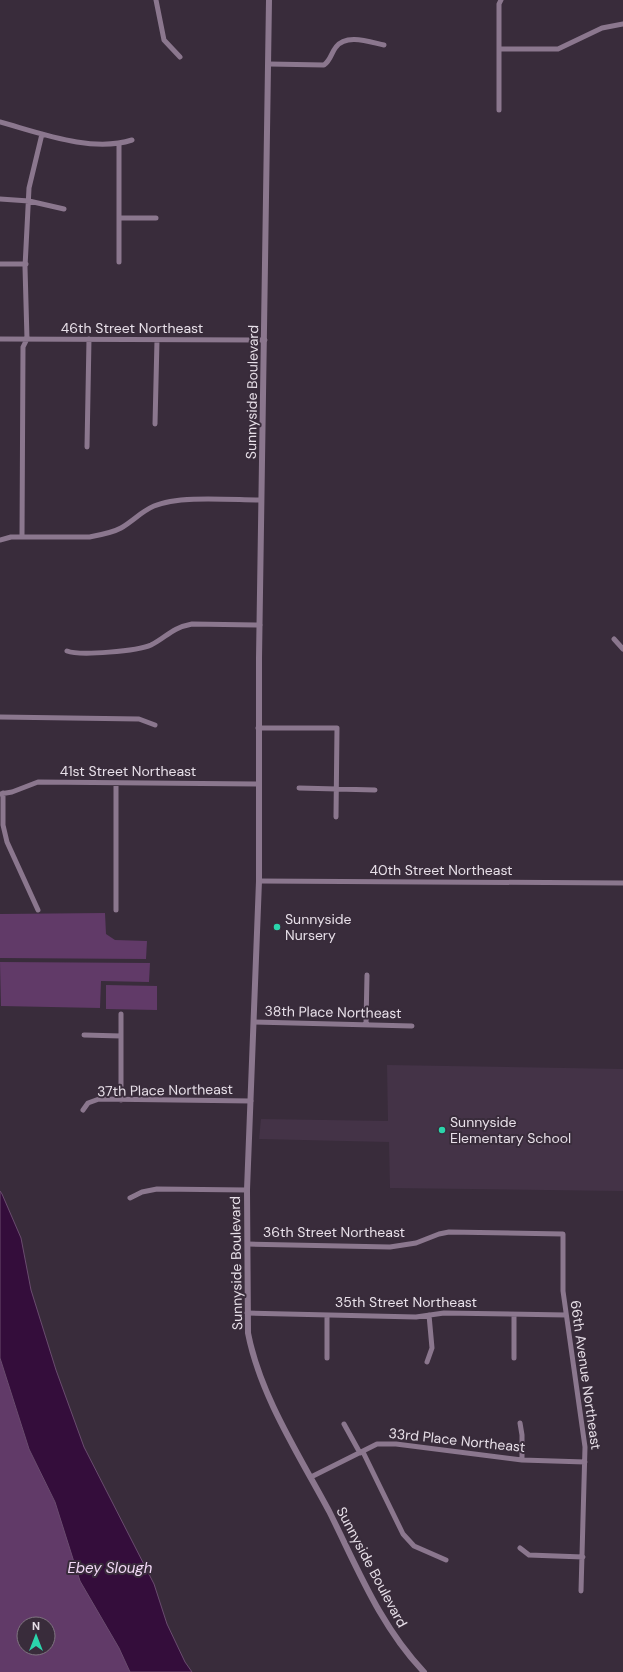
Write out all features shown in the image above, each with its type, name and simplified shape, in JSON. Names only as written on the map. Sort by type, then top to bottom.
[{"type":"street","points":[[156,0],[164,40],[180,57]]},
{"type":"street","name":"Sunnyside Boulevard","points":[[270,0],[258,728],[259,881],[247,1190],[248,1333],[252,1352],[275,1410],[354,1560],[376,1606],[393,1635],[424,1672]]},
{"type":"street","points":[[500,110],[499,4],[501,0]]},
{"type":"street","points":[[500,49],[558,49],[602,28],[623,24]]},
{"type":"street","points":[[268,64],[324,65],[329,62],[337,45],[341,41],[348,39],[384,45]]},
{"type":"street","points":[[0,122],[70,142],[119,144],[132,140]]},
{"type":"street","points":[[22,537],[23,347],[27,339],[26,264],[29,188],[42,134]]},
{"type":"street","points":[[119,144],[119,262]]},
{"type":"street","points":[[0,199],[29,201],[64,210]]},
{"type":"street","points":[[119,218],[156,218]]},
{"type":"street","points":[[0,264],[26,264]]},
{"type":"street","name":"46th Street Northeast","points":[[0,339],[265,340]]},
{"type":"street","points":[[87,447],[89,339]]},
{"type":"street","points":[[155,424],[157,340]]},
{"type":"street","points":[[0,540],[11,537],[89,537],[100,535],[120,528],[140,513],[155,506],[177,500],[261,500]]},
{"type":"street","points":[[67,651],[73,653],[95,653],[149,646],[171,631],[182,626],[192,624],[260,625]]},
{"type":"street","points":[[614,639],[623,650]]},
{"type":"street","points":[[0,718],[139,719],[155,726]]},
{"type":"street","points":[[258,728],[337,728],[336,817]]},
{"type":"street","name":"41st Street Northeast","points":[[2,794],[38,782],[258,784]]},
{"type":"street","points":[[116,783],[116,910]]},
{"type":"street","points":[[299,788],[375,790]]},
{"type":"street","points":[[2,794],[3,825],[7,842],[38,910]]},
{"type":"street","name":"40th Street Northeast","points":[[259,881],[623,883]]},
{"type":"street","points":[[366,1024],[367,975]]},
{"type":"street","points":[[121,1014],[121,1100]]},
{"type":"street","name":"38th Place Northeast","points":[[254,1022],[412,1026]]},
{"type":"street","points":[[84,1035],[121,1036]]},
{"type":"street","name":"37th Place Northeast","points":[[83,1110],[88,1103],[99,1100],[251,1101]]},
{"type":"street","points":[[130,1198],[142,1192],[157,1189],[247,1190]]},
{"type":"street","name":"36th Street Northeast","points":[[248,1244],[390,1247],[410,1245],[439,1234],[454,1232],[563,1234]]},
{"type":"street","name":"66th Avenue Northeast","points":[[563,1234],[563,1292],[584,1434],[585,1462],[581,1591]]},
{"type":"street","name":"35th Street Northeast","points":[[247,1313],[416,1316],[444,1313],[566,1315]]},
{"type":"street","points":[[326,1358],[327,1314]]},
{"type":"street","points":[[514,1314],[514,1358]]},
{"type":"street","points":[[427,1362],[432,1348],[429,1315]]},
{"type":"street","points":[[344,1424],[361,1452],[403,1534],[414,1546],[446,1560]]},
{"type":"street","points":[[520,1424],[522,1435],[522,1460]]},
{"type":"street","name":"33rd Place Northeast","points":[[311,1477],[377,1444],[396,1444],[522,1460],[585,1462]]},
{"type":"street","points":[[520,1548],[529,1555],[583,1557]]},
{"type":"shaded area","points":[[105,913],[106,934],[115,940],[147,941],[146,959],[0,958],[0,914]]},
{"type":"shaded area","points":[[0,962],[150,963],[149,982],[101,981],[100,1008],[1,1006]]},
{"type":"shaded area","points":[[106,985],[157,986],[157,1010],[106,1009]]},
{"type":"shaded area","name":"Sunnyside Elementary School","points":[[387,1065],[623,1069],[623,1191],[390,1188],[389,1142],[259,1139],[261,1119],[388,1121]]},
{"type":"shaded area","points":[[0,1358],[29,1449],[55,1502],[130,1672],[0,1672]]},
{"type":"water","name":"Ebey Slough","points":[[0,1191],[21,1238],[31,1290],[56,1370],[84,1447],[154,1584],[167,1624],[185,1662],[192,1672],[130,1672],[119,1648],[80,1581],[55,1502],[29,1449],[0,1358]]},
{"type":"place","name":"Sunnyside Nursery","points":[[277,927]]},
{"type":"place","name":"Sunnyside Elementary School","points":[[442,1130]]}]
